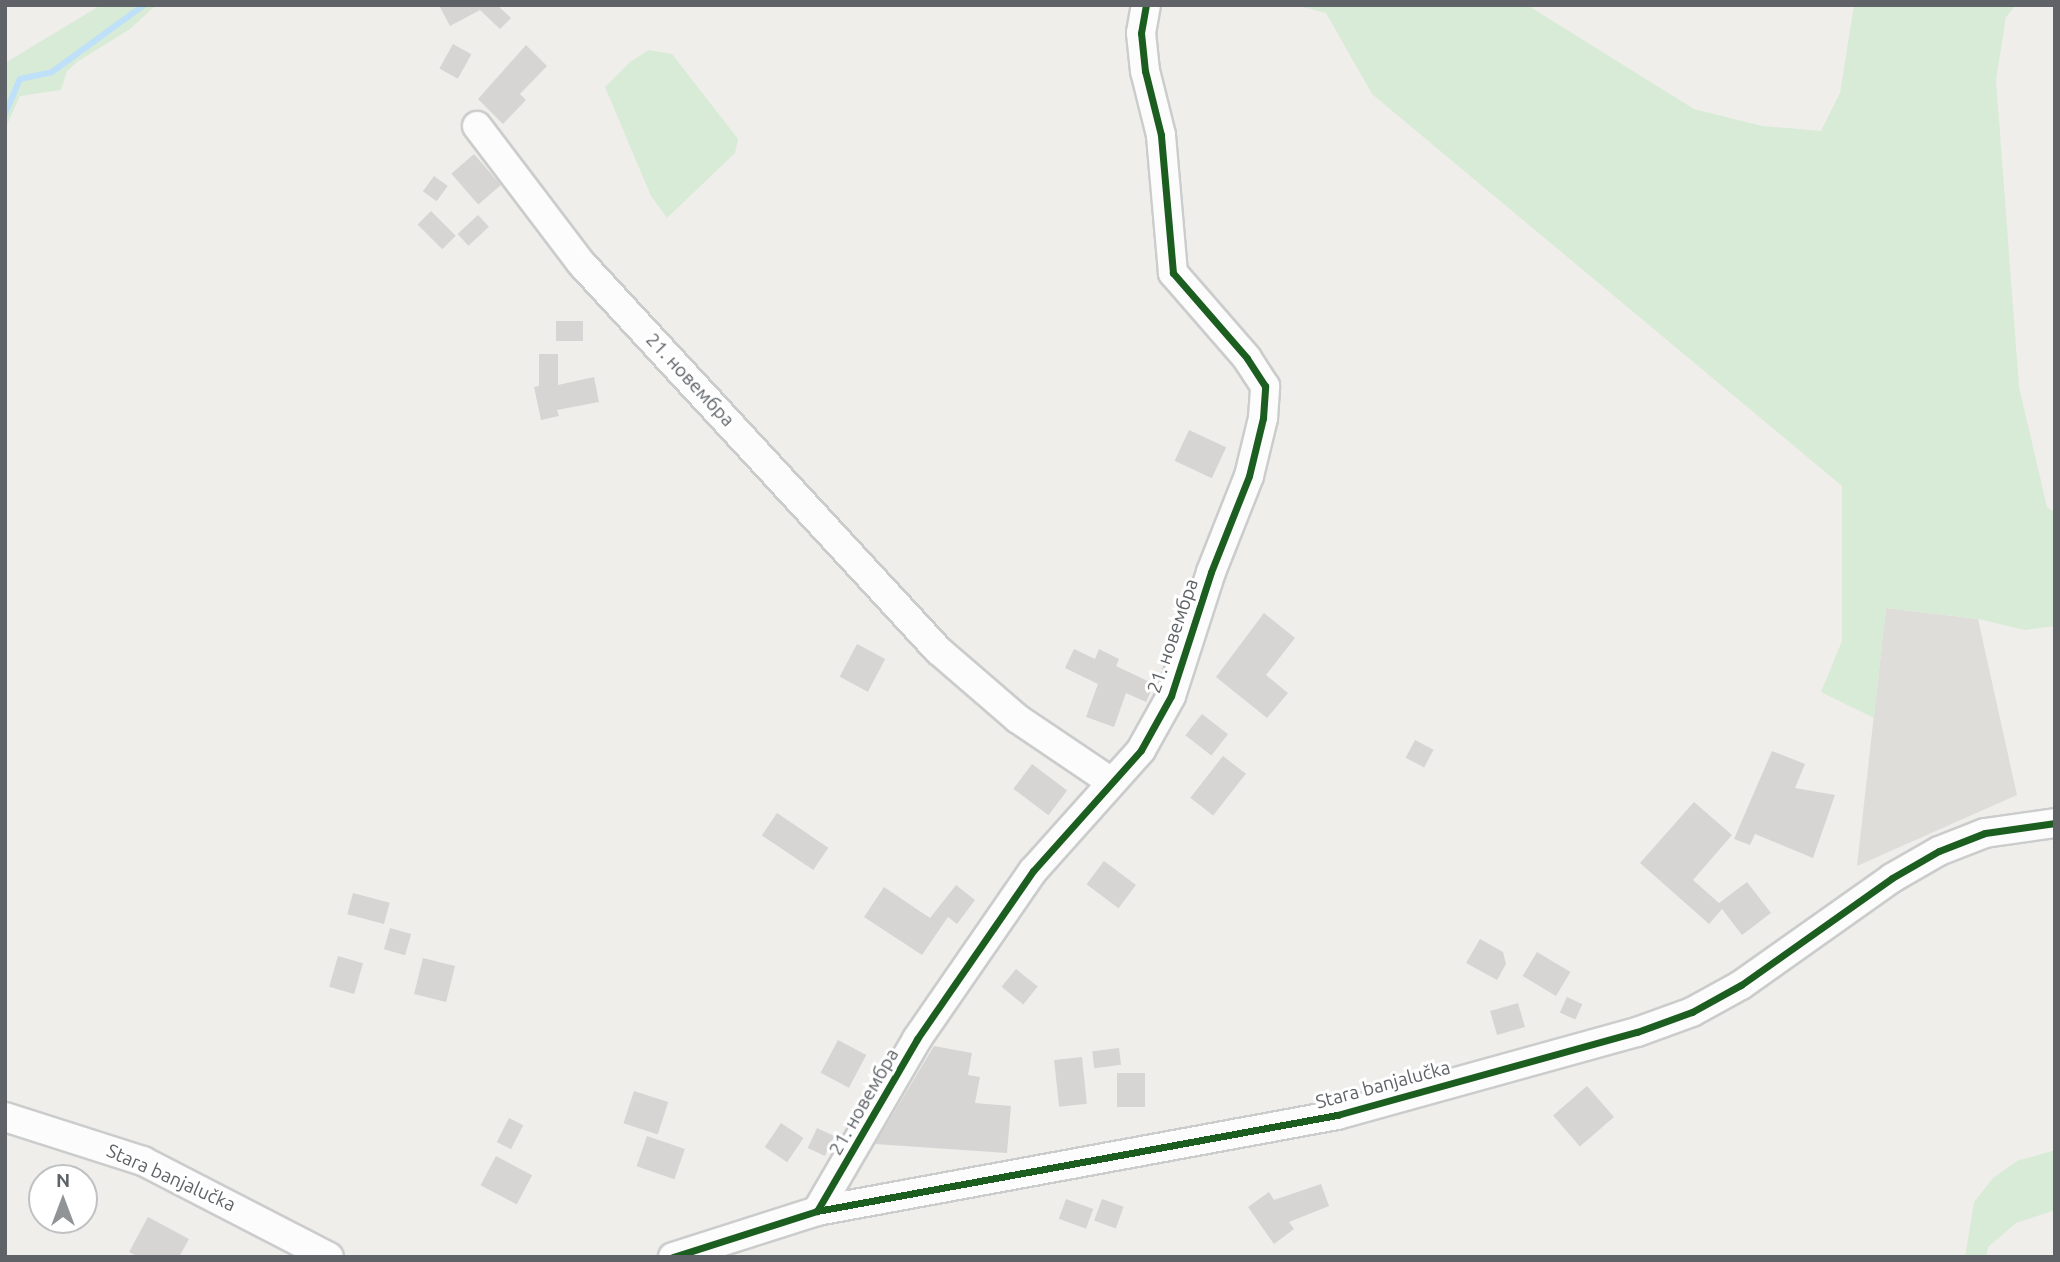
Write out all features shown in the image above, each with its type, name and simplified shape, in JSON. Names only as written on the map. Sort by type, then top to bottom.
[{"type":"street","name":"21. новембра","points":[[817,1211],[917,1039],[1033,871],[1110,781],[1141,750],[1171,696],[1211,572],[1249,476],[1263,418],[1265,386],[1173,272],[1161,135],[1145,71],[1141,33],[1146,5]]},
{"type":"street","name":"21. новембра","points":[[477,126],[581,263],[938,650],[1018,719],[1110,781]]},
{"type":"street","name":"Stara banjalučka","points":[[673,1257],[817,1211],[1156,1152],[1337,1115],[1637,1032],[1692,1012],[1741,985],[1892,878],[1939,851],[1985,833],[2055,823]]},
{"type":"street","name":"Stara banjalučka","points":[[5,1117],[143,1161],[329,1257]]},
{"type":"shaded area","points":[[1886,608],[1978,619],[2017,795],[1857,866]]},
{"type":"green space","points":[[101,5],[156,5],[130,29],[77,62],[67,71],[61,90],[20,96],[5,129],[5,63]]},
{"type":"green space","points":[[1295,5],[1527,5],[1694,109],[1762,126],[1821,131],[1840,93],[1854,5],[2016,5],[2006,17],[1996,80],[2019,387],[2047,507],[2055,513],[2055,626],[2025,630],[1978,619],[1886,608],[1874,718],[1821,692],[1842,641],[1842,486],[1372,94],[1326,13]]},
{"type":"green space","points":[[649,50],[672,54],[738,139],[735,153],[667,218],[651,196],[605,87],[630,62]]},
{"type":"green space","points":[[2055,1150],[2055,1210],[2016,1223],[1988,1247],[1986,1257],[1965,1257],[1974,1202],[1993,1178],[2017,1161]]},
{"type":"building","points":[[439,5],[497,5],[511,18],[500,29],[480,10],[450,26]]},
{"type":"building","points":[[453,44],[471,54],[458,79],[439,68]]},
{"type":"building","points":[[526,45],[547,66],[520,94],[526,100],[503,124],[478,99]]},
{"type":"building","points":[[474,154],[501,185],[478,205],[451,174]]},
{"type":"building","points":[[434,176],[448,186],[437,201],[423,191]]},
{"type":"building","points":[[431,211],[456,236],[442,249],[418,224]]},
{"type":"building","points":[[478,215],[489,227],[468,246],[458,234]]},
{"type":"building","points":[[556,321],[583,321],[583,341],[556,341]]},
{"type":"building","points":[[539,354],[558,354],[558,385],[594,377],[599,402],[557,410],[559,416],[541,420],[534,387],[539,386]]},
{"type":"building","points":[[1189,430],[1226,447],[1212,478],[1175,461]]},
{"type":"building","points":[[1264,613],[1295,638],[1266,675],[1288,693],[1267,718],[1216,677]]},
{"type":"building","points":[[857,644],[885,659],[868,692],[840,677]]},
{"type":"building","points":[[1074,649],[1095,659],[1099,649],[1119,659],[1116,666],[1154,684],[1146,702],[1126,693],[1114,727],[1086,717],[1098,684],[1065,668]]},
{"type":"building","points":[[1202,714],[1228,734],[1211,756],[1185,735]]},
{"type":"building","points":[[1415,740],[1434,750],[1424,768],[1406,758]]},
{"type":"building","points":[[1772,751],[1805,764],[1795,788],[1835,795],[1813,858],[1755,834],[1750,845],[1734,839]]},
{"type":"building","points":[[1223,756],[1246,774],[1213,816],[1190,798]]},
{"type":"building","points":[[1032,764],[1067,790],[1048,815],[1013,789]]},
{"type":"building","points":[[1694,802],[1732,835],[1693,880],[1719,903],[1747,882],[1771,913],[1742,935],[1722,909],[1709,924],[1640,863]]},
{"type":"building","points":[[777,813],[828,848],[813,870],[762,835]]},
{"type":"building","points":[[1104,861],[1136,885],[1118,908],[1087,884]]},
{"type":"building","points":[[956,885],[975,900],[957,924],[948,917],[922,955],[864,917],[884,887],[930,918]]},
{"type":"building","points":[[353,893],[390,903],[384,924],[347,914]]},
{"type":"building","points":[[390,928],[411,934],[405,955],[384,949]]},
{"type":"building","points":[[1480,939],[1503,952],[1506,964],[1497,980],[1466,963]]},
{"type":"building","points":[[1537,952],[1570,972],[1556,996],[1523,976]]},
{"type":"building","points":[[338,956],[363,963],[354,994],[329,987]]},
{"type":"building","points":[[423,958],[455,966],[446,1002],[414,994]]},
{"type":"building","points":[[1016,969],[1038,987],[1023,1004],[1002,987]]},
{"type":"building","points":[[1567,997],[1582,1004],[1575,1020],[1560,1012]]},
{"type":"building","points":[[1518,1003],[1525,1027],[1497,1035],[1490,1011]]},
{"type":"building","points":[[838,1040],[866,1055],[849,1088],[821,1073]]},
{"type":"building","points":[[934,1046],[972,1053],[968,1075],[980,1077],[975,1103],[1011,1106],[1007,1153],[875,1144]]},
{"type":"building","points":[[1119,1048],[1121,1065],[1094,1068],[1092,1051]]},
{"type":"building","points":[[1082,1057],[1087,1104],[1059,1107],[1054,1060]]},
{"type":"building","points":[[1117,1073],[1145,1073],[1145,1107],[1117,1107]]},
{"type":"building","points":[[1587,1086],[1614,1117],[1580,1146],[1553,1116]]},
{"type":"building","points":[[634,1091],[668,1102],[658,1134],[623,1123]]},
{"type":"building","points":[[509,1118],[523,1125],[511,1149],[497,1142]]},
{"type":"building","points":[[781,1123],[803,1138],[787,1162],[765,1147]]},
{"type":"building","points":[[817,1128],[834,1136],[825,1156],[808,1148]]},
{"type":"building","points":[[647,1136],[685,1149],[674,1179],[637,1166]]},
{"type":"building","points":[[496,1156],[532,1175],[517,1204],[481,1185]]},
{"type":"building","points":[[1321,1184],[1329,1206],[1289,1222],[1294,1229],[1274,1244],[1248,1207],[1269,1192],[1274,1200]]},
{"type":"building","points":[[1066,1199],[1093,1209],[1086,1229],[1059,1219]]},
{"type":"building","points":[[1102,1199],[1124,1207],[1116,1228],[1094,1221]]},
{"type":"building","points":[[148,1217],[189,1239],[179,1257],[139,1257],[129,1252]]},
{"type":"waterway","points":[[5,114],[20,79],[52,72],[144,5]]},
{"type":"cycle path","points":[[817,1211],[917,1039],[1033,871],[1141,750],[1171,696],[1211,572],[1249,476],[1263,418],[1265,386],[1247,358],[1173,273],[1161,135],[1145,71],[1141,33],[1146,5]]},
{"type":"cycle path","points":[[673,1257],[817,1211],[1337,1115],[1637,1032],[1692,1012],[1741,985],[1892,878],[1939,851],[1985,833],[2055,823]]}]
